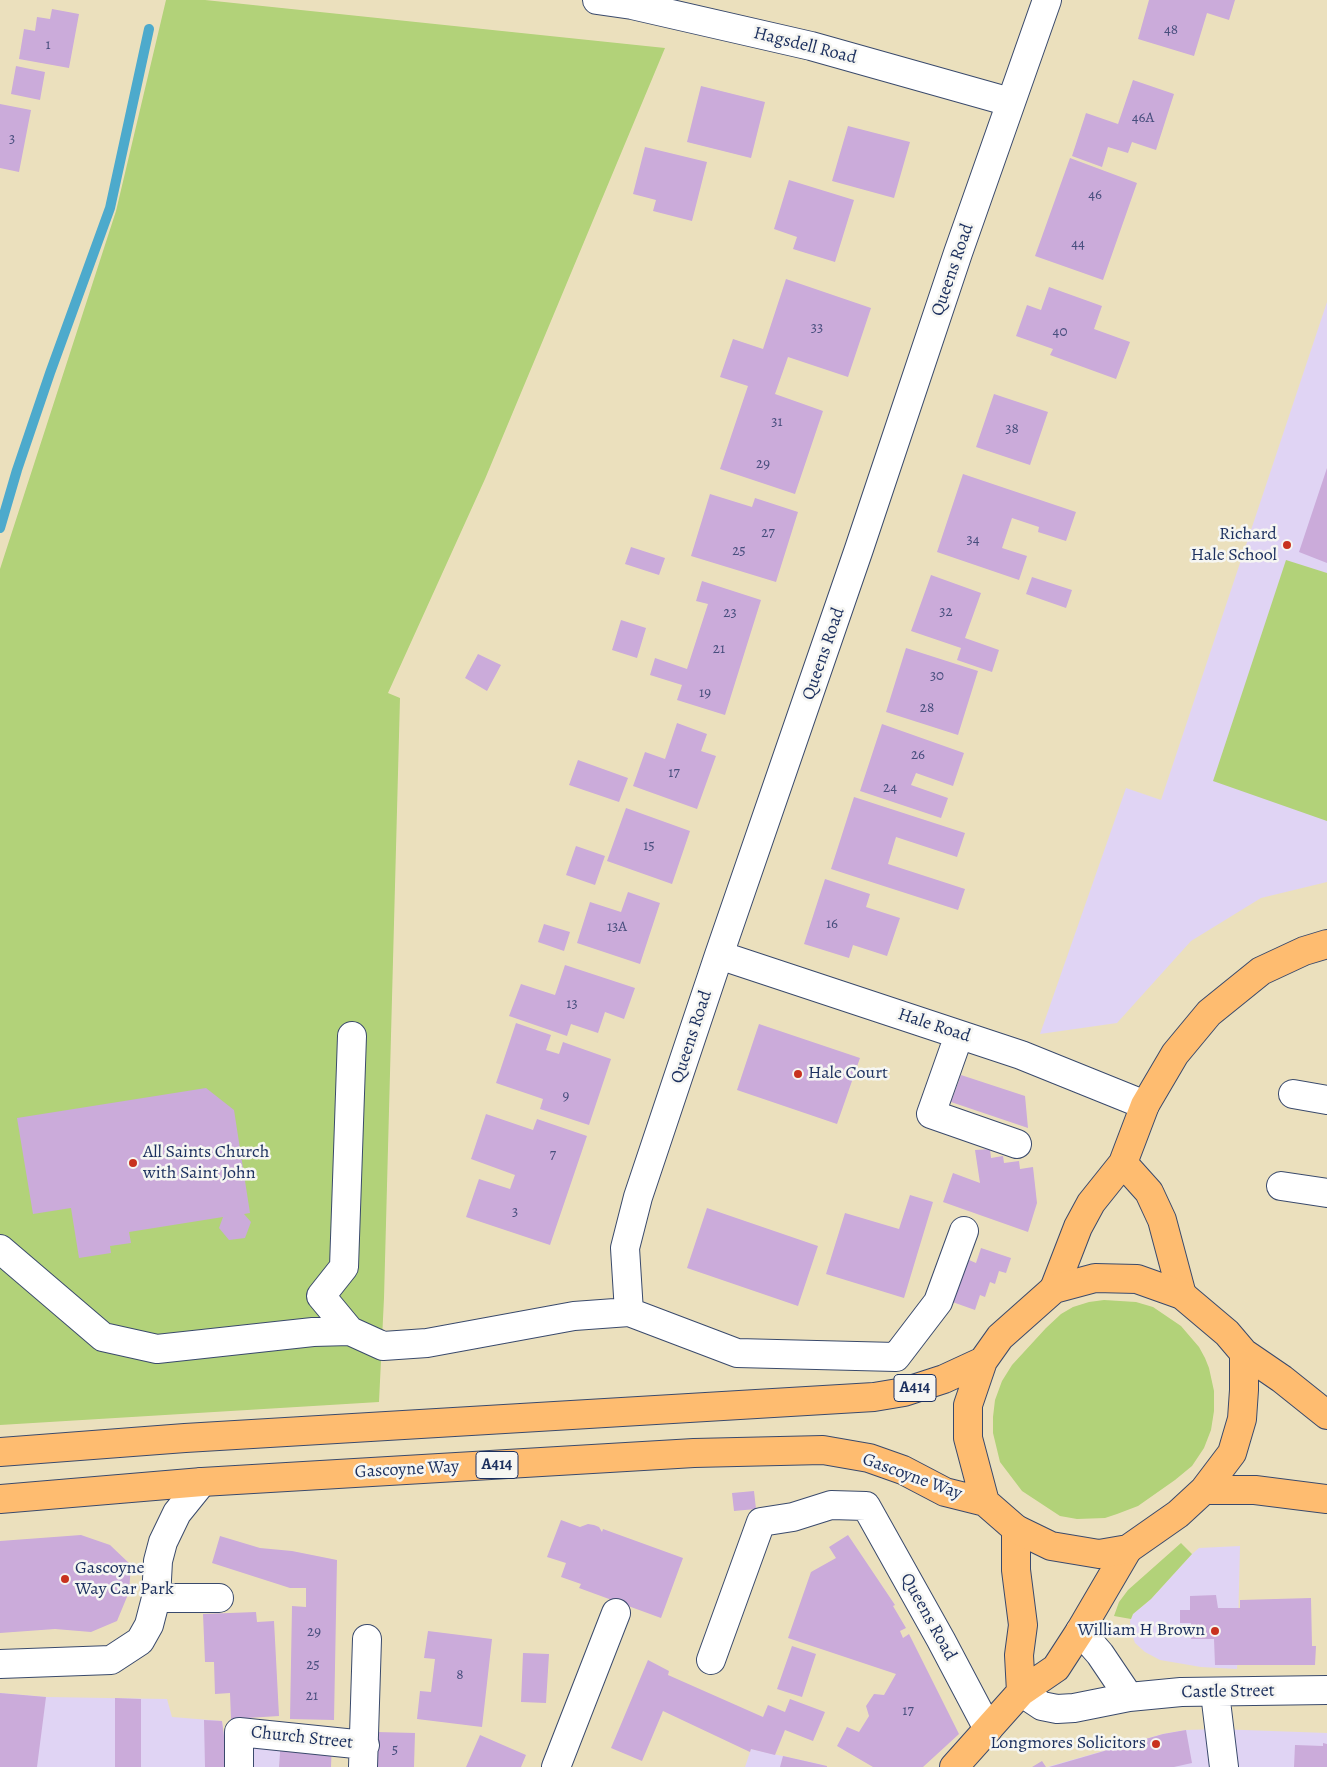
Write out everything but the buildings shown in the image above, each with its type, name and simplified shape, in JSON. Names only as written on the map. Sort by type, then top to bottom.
[{"type":"main road","points":[[1054,1289],[1078,1227],[1091,1202],[1124,1163],[1146,1105],[1175,1054],[1209,1013],[1261,971],[1304,951],[1327,944]]},
{"type":"main road","points":[[1124,1163],[1149,1192],[1162,1220],[1182,1295]]},
{"type":"main road","points":[[1128,1549],[1099,1554],[1051,1546],[1016,1530],[985,1502],[968,1438],[968,1405],[983,1360],[1000,1337],[1054,1289],[1095,1278],[1136,1280],[1182,1295],[1227,1333],[1244,1353],[1282,1379],[1327,1415]]},
{"type":"main road","points":[[954,1767],[1021,1692],[1056,1668],[1128,1549],[1178,1514],[1204,1490],[1232,1452],[1242,1420],[1244,1353]]},
{"type":"main road","name":"A414","points":[[0,1452],[215,1436],[874,1397],[904,1392],[944,1379],[983,1360]]},
{"type":"main road","name":"Gascoyne Way","points":[[0,1499],[202,1482],[694,1453],[823,1450],[869,1458],[903,1470],[945,1492],[985,1502]]},
{"type":"main road","points":[[1204,1490],[1255,1490],[1327,1499]]},
{"type":"main road","points":[[1016,1530],[1016,1570],[1023,1624],[1019,1655],[1021,1692]]},
{"type":"street","name":"Hagsdell Road","points":[[597,0],[632,4],[811,46],[1010,102]]},
{"type":"street","name":"Queens Road","points":[[629,1312],[625,1248],[638,1197],[798,730],[958,253],[1046,0]]},
{"type":"street","name":"Hale Road","points":[[720,955],[1021,1055],[1146,1105]]},
{"type":"street","points":[[959,1035],[931,1114],[1017,1144]]},
{"type":"street","points":[[352,1036],[344,1267],[320,1296],[350,1331],[382,1346],[427,1343],[574,1316],[629,1312],[737,1353],[896,1357],[938,1302],[964,1231]]},
{"type":"street","points":[[1293,1094],[1327,1100]]},
{"type":"street","points":[[1282,1186],[1327,1193]]},
{"type":"street","points":[[0,1249],[103,1337],[157,1349],[313,1332],[350,1331]]},
{"type":"street","points":[[0,1664],[111,1660],[140,1641],[149,1625],[156,1598],[158,1561],[163,1542],[177,1514],[202,1482]]},
{"type":"street","name":"Queens Road","points":[[711,1660],[761,1522],[793,1516],[831,1505],[866,1506],[988,1729]]},
{"type":"street","points":[[156,1598],[219,1598]]},
{"type":"street","points":[[556,1767],[616,1613]]},
{"type":"street","points":[[1080,1631],[1100,1654],[1129,1697]]},
{"type":"street","name":"Church Street","points":[[239,1767],[239,1732],[364,1756],[367,1639]]},
{"type":"street","name":"Castle Street","points":[[1021,1692],[1042,1706],[1057,1709],[1074,1708],[1129,1697],[1181,1692],[1327,1690]]},
{"type":"street","points":[[1215,1693],[1224,1767]]},
{"type":"shaded area","name":"Richard Hale School","points":[[1327,302],[1327,882],[1261,898],[1191,941],[1117,1023],[1040,1034],[1126,788],[1161,800]]},
{"type":"shaded area","points":[[1240,1546],[1237,1669],[1201,1667],[1160,1660],[1145,1652],[1135,1643],[1130,1621],[1133,1614],[1151,1599],[1192,1554],[1199,1548]]},
{"type":"shaded area","points":[[0,1693],[46,1697],[167,1699],[172,1717],[222,1721],[224,1737],[283,1743],[279,1767],[0,1767]]},
{"type":"shaded area","points":[[1217,1729],[1327,1733],[1327,1767],[1047,1767],[1163,1734],[1186,1730]]},
{"type":"shaded area","points":[[751,1749],[823,1765],[827,1767],[745,1767]]},
{"type":"green space","points":[[166,0],[205,0],[665,48],[485,479],[388,693],[400,698],[384,1298],[379,1402],[0,1425],[0,569],[116,211]]},
{"type":"green space","points":[[1286,560],[1327,573],[1327,821],[1213,781]]},
{"type":"green space","points":[[1104,1300],[1136,1302],[1153,1307],[1181,1326],[1199,1347],[1209,1368],[1214,1391],[1214,1411],[1211,1430],[1204,1448],[1192,1466],[1175,1480],[1138,1506],[1105,1518],[1077,1519],[1060,1516],[1022,1491],[1000,1462],[993,1433],[995,1400],[1002,1381],[1012,1365],[1061,1314],[1073,1307]]},
{"type":"green space","points":[[1181,1543],[1192,1554],[1151,1599],[1133,1614],[1131,1619],[1114,1616],[1119,1602],[1128,1590]]},
{"type":"waterway","points":[[0,528],[17,470],[50,373],[110,208],[149,29]]},
{"type":"place","name":"Richard Hale School","points":[[1287,545]]},
{"type":"place","name":"Hale Court","points":[[798,1074]]},
{"type":"place","name":"All Saints Church with Saint John","points":[[133,1163]]},
{"type":"place","name":"Gascoyne Way Car Park","points":[[65,1579]]},
{"type":"place","name":"William H Brown","points":[[1215,1631]]},
{"type":"place","name":"Longmores Solicitors","points":[[1156,1744]]}]
